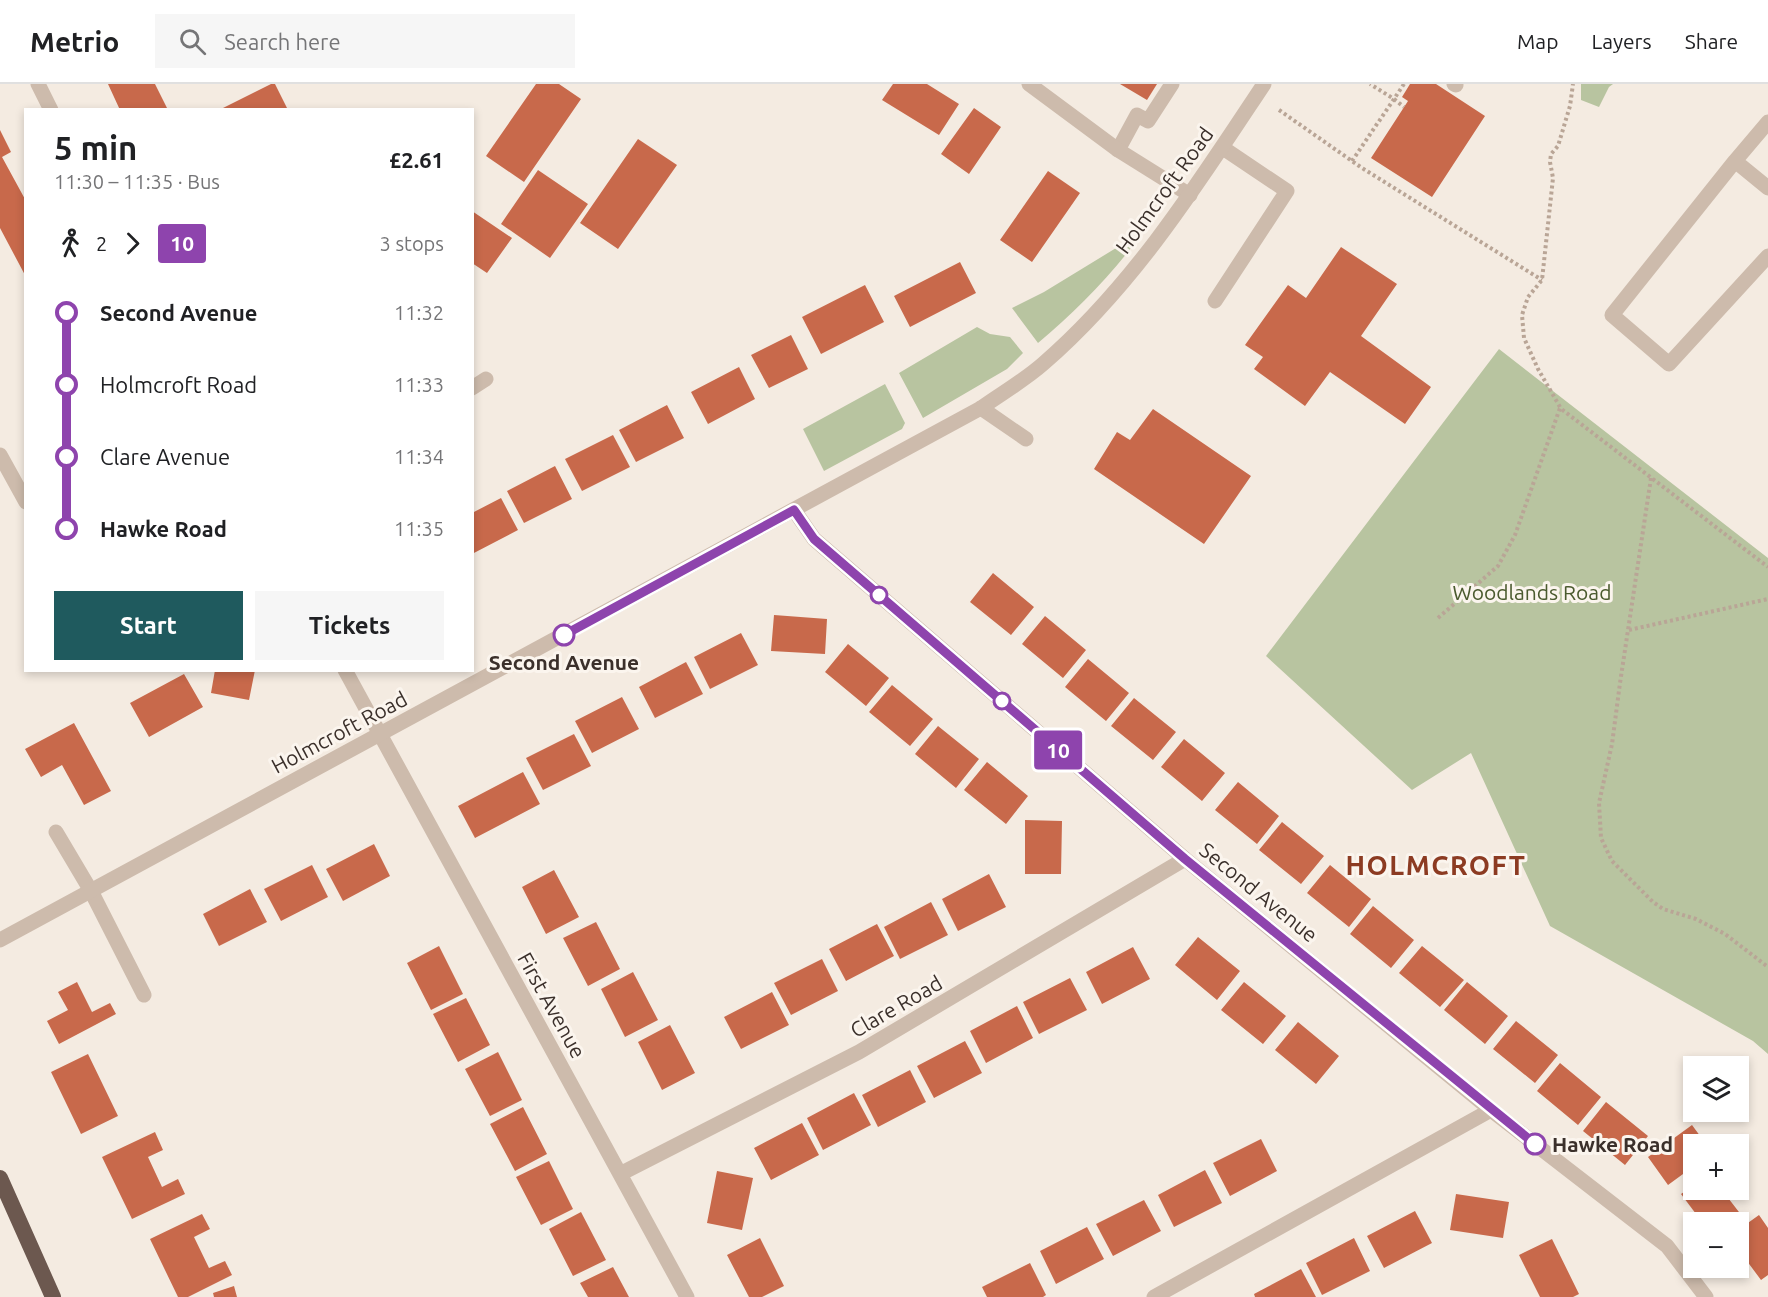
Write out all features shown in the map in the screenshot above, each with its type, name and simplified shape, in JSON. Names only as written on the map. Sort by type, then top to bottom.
[{"type":"highway","points":[[0,1178],[53,1297]]},
{"type":"street","points":[[38,84],[50,108]]},
{"type":"street","points":[[1029,84],[1118,150],[1190,195]]},
{"type":"street","points":[[1118,150],[1137,115],[1148,120],[1172,84]]},
{"type":"street","name":"Holmcroft Road","points":[[0,940],[981,408],[1043,364],[1093,316],[1190,195],[1264,84]]},
{"type":"street","points":[[1768,122],[1612,315],[1669,364],[1768,256]]},
{"type":"street","points":[[1215,301],[1287,191],[1223,148]]},
{"type":"street","points":[[1735,160],[1768,188]]},
{"type":"street","points":[[474,387],[486,379]]},
{"type":"street","points":[[981,408],[1026,439]]},
{"type":"street","points":[[0,455],[24,498]]},
{"type":"street","name":"Second Avenue","points":[[794,510],[814,539],[1185,859],[1491,1110],[1667,1246],[1706,1297]]},
{"type":"street","name":"First Avenue","points":[[346,672],[687,1297]]},
{"type":"street","points":[[56,832],[91,891],[144,995]]},
{"type":"street","name":"Clare Road","points":[[620,1174],[859,1052],[1185,859]]},
{"type":"street","points":[[1154,1297],[1491,1110]]},
{"type":"path","points":[[1370,84],[1404,107]]},
{"type":"path","points":[[1352,161],[1404,84]]},
{"type":"path","points":[[1573,84],[1570,106],[1557,146],[1551,154],[1553,178],[1542,280],[1528,297],[1522,315],[1524,338],[1560,408],[1768,567]]},
{"type":"path","points":[[1280,110],[1352,161],[1542,280]]},
{"type":"path","points":[[1437,618],[1498,566],[1515,535],[1560,408]]},
{"type":"path","points":[[1651,478],[1612,744],[1599,803],[1601,838],[1612,861],[1653,902],[1663,909],[1695,919],[1725,934],[1768,967]]},
{"type":"path","points":[[1629,630],[1768,599]]},
{"type":"green space","points":[[1581,84],[1613,84],[1609,87],[1599,107],[1581,100]]},
{"type":"green space","points":[[1139,234],[1140,236],[1129,251],[1105,279],[1038,343],[1012,308],[1044,292]]},
{"type":"green space","points":[[977,327],[990,334],[1010,337],[1023,353],[1007,369],[923,418],[899,373]]},
{"type":"green space","name":"Woodlands Road","points":[[1499,349],[1768,558],[1768,1054],[1753,1041],[1550,926],[1471,753],[1412,790],[1266,656]]},
{"type":"green space","points":[[885,384],[905,423],[902,429],[824,471],[803,429]]},
{"type":"building","points":[[108,84],[155,84],[167,108],[119,108]]},
{"type":"building","points":[[275,84],[287,108],[223,108]]},
{"type":"building","points":[[536,84],[559,84],[581,99],[524,182],[486,156]]},
{"type":"building","points":[[893,84],[927,84],[959,104],[939,135],[882,100]]},
{"type":"building","points":[[1120,84],[1157,84],[1147,100]]},
{"type":"building","points":[[1410,84],[1436,84],[1485,116],[1432,197],[1371,158],[1408,101],[1402,97]]},
{"type":"building","points":[[974,108],[1001,127],[969,174],[941,154]]},
{"type":"building","points":[[0,130],[11,152],[2,157],[24,197],[24,273],[0,228]]},
{"type":"building","points":[[638,139],[677,165],[618,249],[580,223]]},
{"type":"building","points":[[538,170],[588,204],[550,258],[501,224]]},
{"type":"building","points":[[1048,171],[1080,193],[1032,262],[1000,240]]},
{"type":"building","points":[[474,212],[512,238],[487,273],[474,264]]},
{"type":"building","points":[[1341,247],[1397,284],[1361,336],[1431,387],[1405,424],[1330,372],[1305,406],[1254,369],[1263,357],[1245,345],[1288,285],[1306,298]]},
{"type":"building","points":[[960,262],[976,293],[910,327],[894,296]]},
{"type":"building","points":[[865,285],[884,322],[821,354],[802,317]]},
{"type":"building","points":[[791,335],[808,369],[769,388],[751,355]]},
{"type":"building","points":[[739,367],[755,399],[708,424],[691,392]]},
{"type":"building","points":[[667,405],[684,438],[636,462],[619,430]]},
{"type":"building","points":[[1153,409],[1251,476],[1204,544],[1094,469],[1117,432],[1130,440]]},
{"type":"building","points":[[613,435],[630,467],[582,491],[565,459]]},
{"type":"building","points":[[555,466],[572,499],[524,523],[507,491]]},
{"type":"building","points":[[501,498],[518,530],[474,553],[474,512]]},
{"type":"building","points":[[993,573],[1034,607],[1011,635],[970,602]]},
{"type":"building","points":[[774,615],[827,619],[825,654],[771,651]]},
{"type":"building","points":[[1045,616],[1086,650],[1063,678],[1022,644]]},
{"type":"building","points":[[741,633],[758,665],[710,689],[694,657]]},
{"type":"building","points":[[848,644],[889,678],[866,706],[825,672]]},
{"type":"building","points":[[1088,659],[1129,693],[1106,721],[1065,687]]},
{"type":"building","points":[[686,662],[703,694],[655,718],[639,687]]},
{"type":"building","points":[[215,672],[255,672],[249,700],[211,693]]},
{"type":"building","points":[[184,674],[203,707],[149,737],[130,703]]},
{"type":"building","points":[[892,685],[933,719],[910,746],[869,712]]},
{"type":"building","points":[[622,697],[639,729],[592,753],[575,721]]},
{"type":"building","points":[[1134,698],[1176,732],[1153,760],[1111,726]]},
{"type":"building","points":[[74,723],[111,791],[84,805],[62,765],[41,777],[25,749]]},
{"type":"building","points":[[938,726],[979,759],[956,788],[915,754]]},
{"type":"building","points":[[574,734],[591,766],[543,790],[526,758]]},
{"type":"building","points":[[1184,739],[1225,773],[1202,801],[1161,767]]},
{"type":"building","points":[[987,762],[1028,796],[1006,824],[964,790]]},
{"type":"building","points":[[523,772],[540,804],[475,838],[458,806]]},
{"type":"building","points":[[1238,782],[1279,816],[1257,844],[1215,810]]},
{"type":"building","points":[[1025,820],[1062,821],[1061,874],[1025,874]]},
{"type":"building","points":[[1282,822],[1324,856],[1301,884],[1259,850]]},
{"type":"building","points":[[374,844],[390,876],[343,901],[326,869]]},
{"type":"building","points":[[312,865],[328,897],[281,921],[264,889]]},
{"type":"building","points":[[1330,865],[1371,899],[1349,927],[1307,893]]},
{"type":"building","points":[[554,870],[579,917],[546,934],[522,887]]},
{"type":"building","points":[[989,874],[1006,907],[958,931],[942,899]]},
{"type":"building","points":[[250,889],[267,922],[219,946],[203,914]]},
{"type":"building","points":[[931,902],[948,935],[900,959],[884,927]]},
{"type":"building","points":[[1373,906],[1414,940],[1391,968],[1350,934]]},
{"type":"building","points":[[596,922],[620,969],[588,986],[563,938]]},
{"type":"building","points":[[877,924],[894,956],[846,981],[829,949]]},
{"type":"building","points":[[1198,937],[1240,971],[1217,1000],[1175,965]]},
{"type":"building","points":[[439,946],[463,994],[431,1010],[407,963]]},
{"type":"building","points":[[1422,946],[1464,980],[1440,1007],[1399,973]]},
{"type":"building","points":[[1133,947],[1150,979],[1102,1004],[1086,972]]},
{"type":"building","points":[[822,959],[838,991],[791,1015],[774,983]]},
{"type":"building","points":[[633,972],[658,1020],[625,1037],[601,989]]},
{"type":"building","points":[[1070,978],[1087,1010],[1039,1034],[1023,1002]]},
{"type":"building","points":[[77,982],[92,1012],[110,1003],[116,1014],[59,1044],[47,1021],[68,1010],[58,992]]},
{"type":"building","points":[[1244,982],[1286,1016],[1263,1044],[1221,1010]]},
{"type":"building","points":[[1467,982],[1508,1016],[1485,1044],[1444,1010]]},
{"type":"building","points":[[772,992],[789,1025],[741,1049],[724,1017]]},
{"type":"building","points":[[466,998],[490,1045],[458,1062],[433,1014]]},
{"type":"building","points":[[1017,1006],[1033,1038],[986,1063],[970,1031]]},
{"type":"building","points":[[1516,1021],[1558,1055],[1535,1083],[1493,1049]]},
{"type":"building","points":[[1298,1022],[1339,1056],[1316,1084],[1275,1050]]},
{"type":"building","points":[[670,1025],[695,1073],[662,1090],[638,1042]]},
{"type":"building","points":[[965,1041],[982,1073],[934,1098],[917,1066]]},
{"type":"building","points":[[498,1052],[522,1100],[490,1116],[465,1069]]},
{"type":"building","points":[[88,1054],[118,1116],[81,1134],[51,1072]]},
{"type":"building","points":[[1560,1063],[1601,1097],[1578,1125],[1537,1091]]},
{"type":"building","points":[[910,1070],[926,1102],[878,1127],[862,1095]]},
{"type":"building","points":[[854,1093],[871,1125],[823,1150],[807,1118]]},
{"type":"building","points":[[1606,1102],[1648,1136],[1625,1165],[1583,1131]]},
{"type":"building","points":[[523,1107],[547,1154],[515,1171],[490,1124]]},
{"type":"building","points":[[802,1123],[819,1155],[771,1180],[754,1148]]},
{"type":"building","points":[[1692,1125],[1699,1134],[1683,1134],[1683,1174],[1668,1185],[1648,1157]]},
{"type":"building","points":[[155,1132],[163,1150],[148,1157],[162,1187],[178,1179],[185,1194],[132,1219],[102,1157]]},
{"type":"building","points":[[1261,1139],[1277,1171],[1230,1196],[1213,1163]]},
{"type":"building","points":[[549,1161],[573,1209],[541,1225],[516,1177]]},
{"type":"building","points":[[1205,1170],[1222,1203],[1174,1227],[1158,1195]]},
{"type":"building","points":[[717,1171],[753,1178],[742,1230],[707,1223]]},
{"type":"building","points":[[1456,1194],[1509,1202],[1503,1238],[1450,1230]]},
{"type":"building","points":[[1144,1200],[1161,1231],[1113,1256],[1096,1224]]},
{"type":"building","points":[[1686,1200],[1730,1200],[1739,1212],[1694,1212]]},
{"type":"building","points":[[1415,1211],[1432,1243],[1384,1268],[1367,1236]]},
{"type":"building","points":[[581,1212],[606,1260],[573,1276],[549,1229]]},
{"type":"building","points":[[202,1214],[210,1229],[194,1237],[209,1268],[225,1261],[232,1275],[188,1297],[178,1297],[150,1239]]},
{"type":"building","points":[[1759,1215],[1768,1228],[1768,1275],[1761,1280],[1749,1264],[1749,1222]]},
{"type":"building","points":[[1087,1227],[1104,1259],[1056,1284],[1040,1251]]},
{"type":"building","points":[[760,1238],[784,1286],[762,1297],[749,1297],[727,1255]]},
{"type":"building","points":[[1354,1238],[1370,1271],[1322,1295],[1306,1263]]},
{"type":"building","points":[[1552,1239],[1579,1294],[1573,1297],[1540,1297],[1519,1255]]},
{"type":"building","points":[[1030,1263],[1046,1295],[1043,1297],[987,1297],[982,1287]]},
{"type":"building","points":[[613,1267],[629,1297],[588,1297],[580,1283]]},
{"type":"building","points":[[1301,1269],[1316,1297],[1255,1297],[1254,1294]]},
{"type":"building","points":[[234,1286],[237,1297],[214,1297],[213,1293]]},
{"type":"bus line","name":"10","points":[[564,635],[794,510],[814,539],[1185,859],[1535,1144]]},
{"type":"place","name":"Second Avenue","points":[[564,635]]},
{"type":"place","name":"Hawke Road","points":[[1535,1144]]},
{"type":"district","name":"HOLMCROFT","points":[[1436,865]]}]
